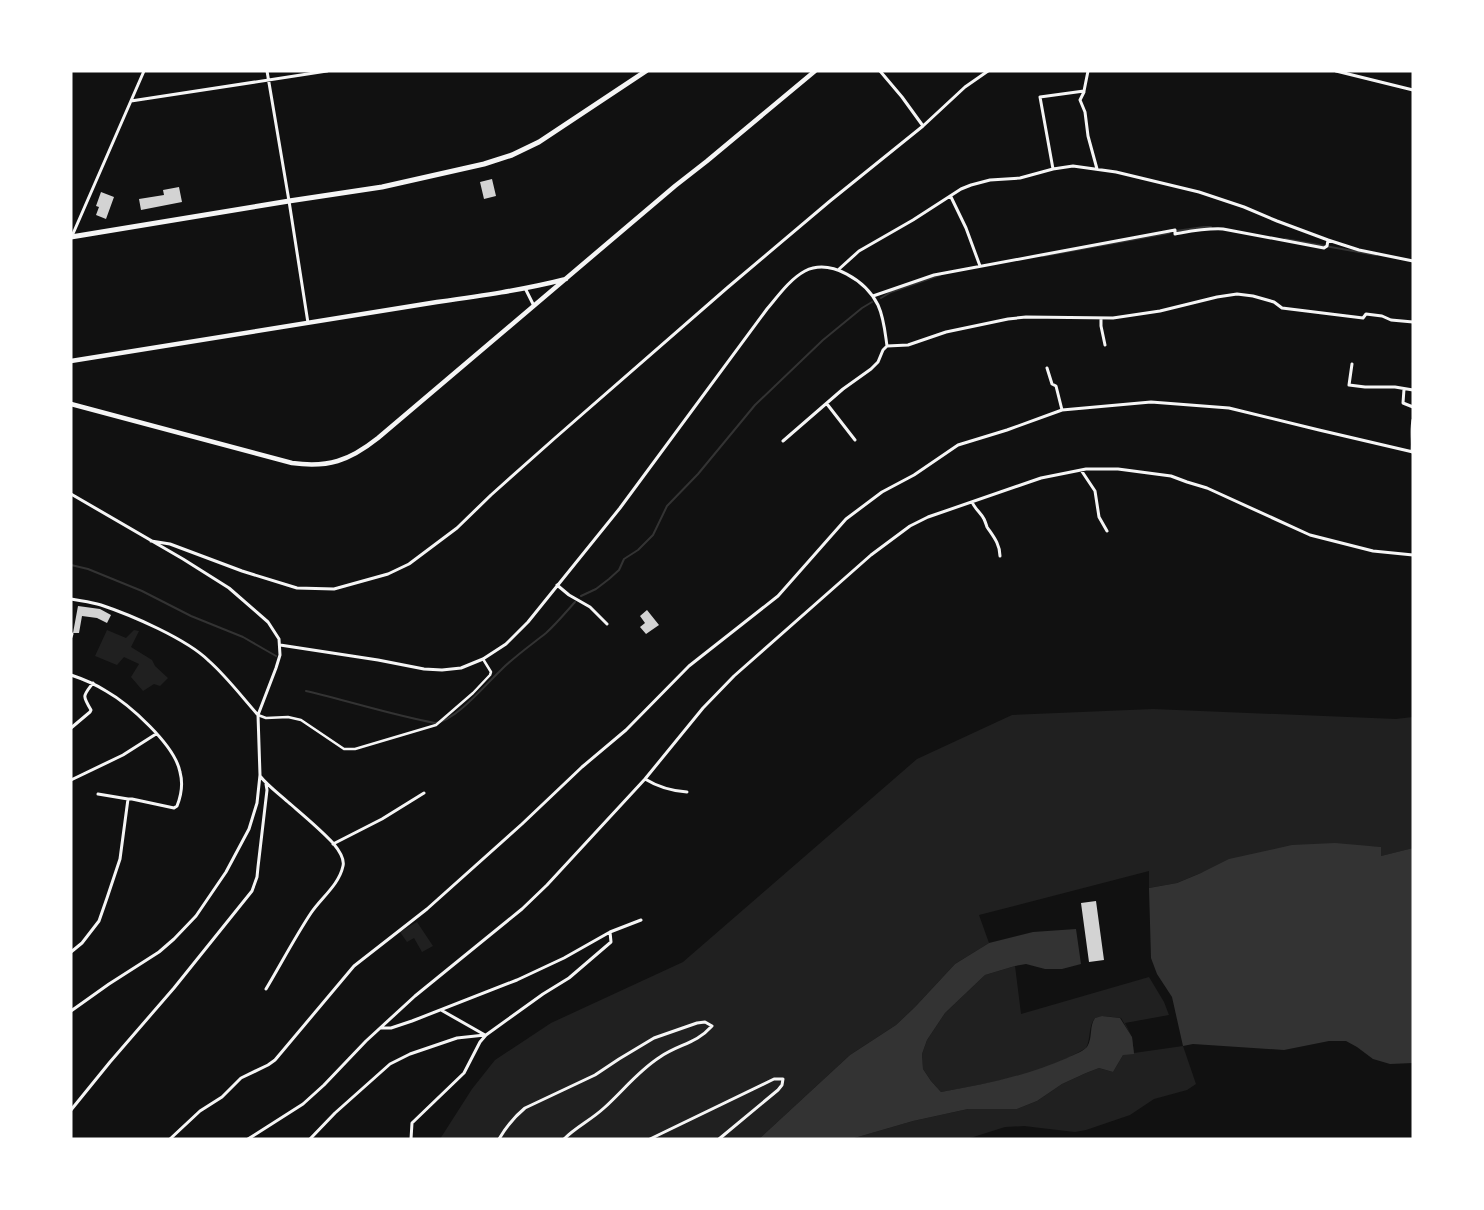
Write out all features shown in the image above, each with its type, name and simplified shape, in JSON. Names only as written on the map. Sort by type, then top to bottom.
[{"type":"main road","points":[[71,237],[382,187],[484,164],[512,155],[539,142],[646,71]]},
{"type":"street","points":[[71,237],[144,71]]},
{"type":"street","points":[[267,71],[308,323]]},
{"type":"street","points":[[131,101],[327,71]]},
{"type":"street","points":[[71,404],[292,463],[316,465],[332,463],[362,451],[675,186],[815,71]]},
{"type":"street","points":[[880,71],[924,126]]},
{"type":"street","points":[[151,541],[170,544],[242,571],[296,588],[334,589],[388,574],[409,564],[457,528],[555,438],[727,288],[830,201],[924,126],[965,87],[988,71]]},
{"type":"street","points":[[1088,71],[1080,100],[1085,112],[1088,136],[1097,169]]},
{"type":"street","points":[[1336,71],[1413,90]]},
{"type":"street","points":[[1054,169],[1040,98],[1084,91]]},
{"type":"street","points":[[838,270],[859,251],[971,185],[990,180],[1020,178],[1074,166],[1161,183],[1215,197],[1328,240],[1359,250],[1413,261]]},
{"type":"street","points":[[950,197],[966,228],[980,266]]},
{"type":"street","points":[[872,296],[934,274],[1174,230],[1175,234],[1203,229],[1223,229],[1324,248],[1327,246],[1328,240]]},
{"type":"street","points":[[280,645],[424,669],[456,669],[483,659],[506,644],[519,632],[620,508],[767,308],[793,279],[803,272],[824,267],[838,270],[866,288],[878,304],[883,318],[887,346]]},
{"type":"street","points":[[71,361],[525,288],[567,279]]},
{"type":"street","points":[[525,288],[534,306]]},
{"type":"street","points":[[783,441],[844,389],[871,369],[878,362],[883,350],[887,346],[908,345],[946,332],[1008,319],[1026,317],[1113,318],[1160,311],[1237,294],[1274,302],[1282,308],[1363,318],[1366,314],[1382,316],[1391,320],[1413,322]]},
{"type":"street","points":[[1101,319],[1105,345]]},
{"type":"street","points":[[1352,364],[1349,385],[1395,387],[1413,390]]},
{"type":"street","points":[[1047,368],[1052,384],[1056,386],[1062,410]]},
{"type":"street","points":[[1404,389],[1403,403],[1413,407]]},
{"type":"street","points":[[170,1139],[200,1111],[222,1097],[241,1078],[275,1060],[354,966],[427,908],[522,824],[582,767],[626,730],[689,666],[778,596],[846,519],[882,492],[914,475],[958,445],[1062,410],[1151,402],[1229,408],[1412,452],[1413,437],[1411,427],[1413,420]]},
{"type":"street","points":[[827,404],[855,440]]},
{"type":"street","points":[[248,1139],[303,1104],[415,996],[522,909],[645,779],[714,696],[734,676],[864,561],[910,526],[928,517],[1041,478],[1086,468],[1118,469],[1171,476],[1207,488],[1310,535],[1373,551],[1413,555]]},
{"type":"street","points":[[1081,470],[1095,491],[1099,517],[1107,531]]},
{"type":"street","points":[[71,494],[184,559],[229,588],[268,622],[276,632],[280,645],[280,655],[276,668],[258,715],[260,775],[257,803],[249,829],[226,872],[196,916],[174,939],[159,952],[71,1011]]},
{"type":"street","points":[[972,502],[994,535],[1000,556]]},
{"type":"street","points":[[557,585],[590,608],[607,624]]},
{"type":"street","points":[[71,599],[114,610],[193,648],[208,660],[258,715],[266,718],[288,717],[301,720],[347,750],[436,725],[474,693],[490,675],[491,672],[483,659]]},
{"type":"street","points":[[71,675],[93,683],[120,700],[156,734],[180,770],[182,784],[177,806],[171,808],[138,800],[98,794]]},
{"type":"street","points":[[71,728],[91,710],[84,695],[93,683]]},
{"type":"street","points":[[71,780],[123,755],[156,734]]},
{"type":"street","points":[[260,775],[266,784],[306,817],[333,844],[343,858],[341,873],[312,912],[266,989]]},
{"type":"street","points":[[645,779],[671,790],[687,792]]},
{"type":"street","points":[[71,1110],[174,988],[252,890],[257,877],[267,790],[266,784]]},
{"type":"street","points":[[333,844],[370,825],[424,793]]},
{"type":"street","points":[[71,952],[82,943],[99,921],[108,898],[120,859],[128,799]]},
{"type":"street","points":[[380,1028],[391,1028],[517,980],[564,958],[610,932],[641,920]]},
{"type":"street","points":[[411,1139],[412,1123],[464,1073],[480,1042],[486,1035],[543,994],[570,978],[611,942],[610,932]]},
{"type":"street","points":[[441,1010],[486,1035]]},
{"type":"street","points":[[499,1139],[516,1115],[525,1108],[595,1075],[654,1038],[696,1023],[705,1022],[712,1026],[694,1041],[662,1056],[641,1071],[604,1108],[575,1128],[564,1139]]},
{"type":"street","points":[[310,1139],[335,1113],[390,1064],[410,1054],[457,1038],[486,1035]]},
{"type":"street","points":[[650,1139],[774,1080],[783,1079],[782,1085],[778,1090],[718,1139]]},
{"type":"shaded area","points":[[107,630],[126,638],[134,630],[139,631],[131,647],[152,660],[155,666],[168,678],[160,686],[154,684],[143,691],[131,677],[139,664],[124,657],[117,665],[95,656]]},
{"type":"shaded area","points":[[1153,709],[1396,719],[1413,717],[1413,848],[1381,856],[1381,847],[1359,846],[1201,873],[1177,883],[1149,888],[1149,871],[979,915],[989,943],[955,964],[896,1025],[850,1055],[759,1139],[440,1139],[472,1089],[495,1060],[551,1023],[683,962],[917,759],[1012,715]]},
{"type":"shaded area","points":[[1335,843],[1381,847],[1381,856],[1413,848],[1413,1063],[1390,1064],[1373,1059],[1346,1041],[1329,1041],[1284,1050],[1193,1044],[1183,1046],[1172,997],[1157,974],[1151,958],[1149,888],[1177,883],[1229,859],[1292,845]]},
{"type":"shaded area","points":[[417,922],[433,946],[422,952],[414,938],[407,942],[400,932]]},
{"type":"shaded area","points":[[1076,929],[1081,964],[1062,969],[1045,969],[1026,964],[985,975],[945,1013],[927,1040],[922,1054],[923,1069],[941,1092],[1021,1075],[1085,1049],[1090,1040],[1093,1021],[1095,1018],[1102,1016],[1120,1018],[1132,1037],[1134,1054],[1123,1055],[1113,1072],[1099,1068],[1086,1073],[1062,1084],[1037,1101],[1017,1109],[968,1109],[913,1121],[851,1139],[759,1139],[850,1055],[896,1025],[955,964],[989,943],[1033,932]]},
{"type":"shaded area","points":[[1015,966],[1021,1014],[1149,977],[1164,1002],[1169,1015],[1125,1023],[1132,1037],[1121,1018],[1103,1016],[1095,1018],[1091,1025],[1086,1048],[1069,1057],[1052,1065],[1015,1077],[941,1092],[923,1069],[922,1054],[927,1040],[945,1013],[985,975]]},
{"type":"shaded area","points":[[1132,1037],[1134,1053],[1183,1046],[1196,1084],[1187,1090],[1154,1099],[1130,1115],[1075,1132],[1024,1126],[1005,1127],[967,1139],[851,1139],[913,1121],[968,1109],[1017,1109],[1037,1101],[1062,1084],[1086,1073],[1099,1068],[1113,1072]]},
{"type":"building","points":[[492,179],[496,196],[484,199],[480,182]]},
{"type":"building","points":[[179,187],[182,202],[141,210],[139,199],[164,195],[163,190]]},
{"type":"building","points":[[101,192],[114,197],[106,219],[96,215],[99,207],[96,206]]},
{"type":"building","points":[[78,606],[100,609],[111,615],[107,623],[97,618],[82,616],[79,633],[73,633]]},
{"type":"building","points":[[647,610],[659,625],[646,634],[640,627],[645,623],[640,616]]},
{"type":"building","points":[[1096,901],[1104,960],[1089,962],[1081,903]]},
{"type":"waterway","points":[[1176,231],[1211,227]]},
{"type":"waterway","points":[[1043,256],[1169,233]]},
{"type":"waterway","points":[[1285,239],[1376,255]]},
{"type":"waterway","points":[[881,298],[891,292],[940,275]]},
{"type":"waterway","points":[[581,596],[596,589],[609,579],[619,570],[624,559],[638,550],[653,535],[667,506],[698,474],[755,405],[823,340],[872,302]]},
{"type":"waterway","points":[[71,565],[88,569],[142,591],[191,616],[243,637],[276,656]]},
{"type":"waterway","points":[[306,691],[419,720],[435,723],[443,721],[461,709],[517,655],[546,633],[575,602]]}]
